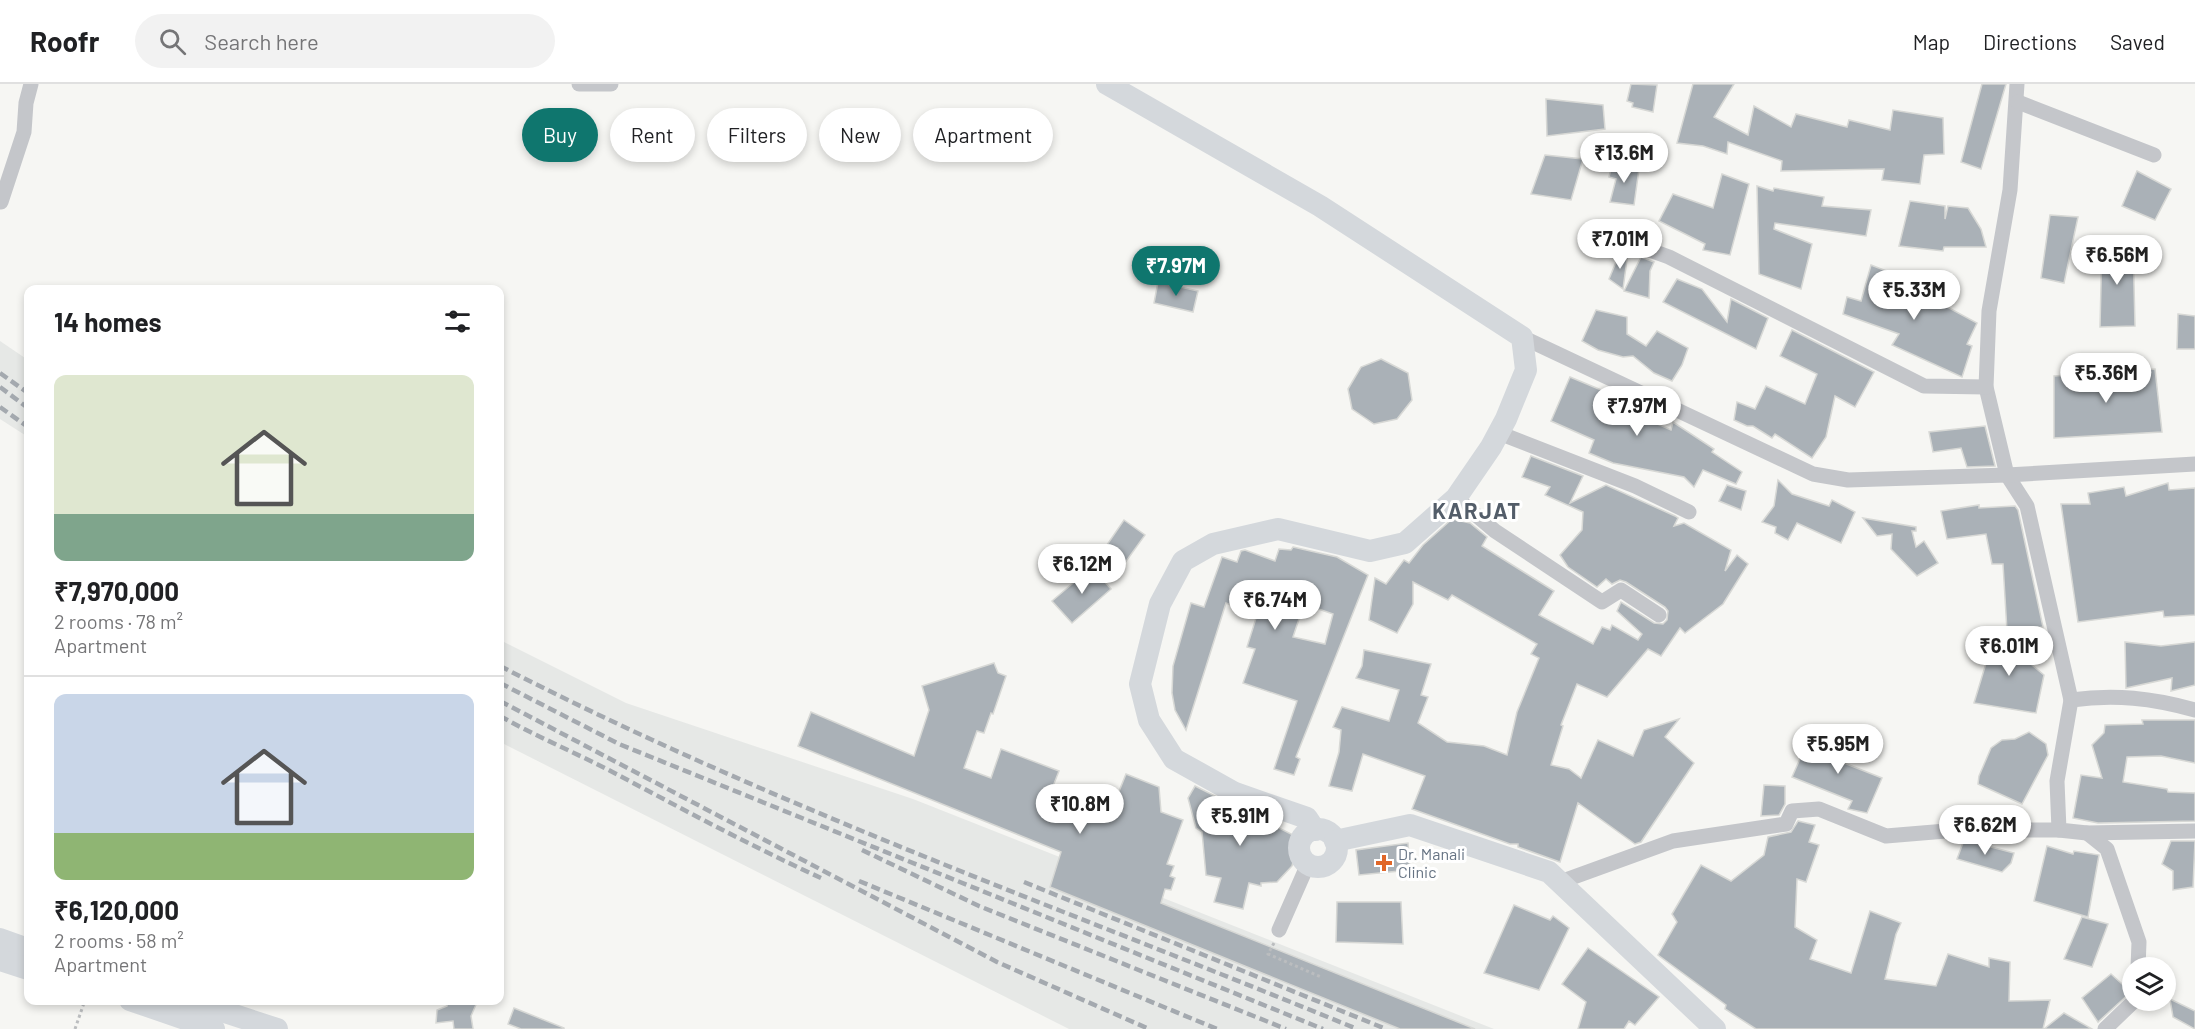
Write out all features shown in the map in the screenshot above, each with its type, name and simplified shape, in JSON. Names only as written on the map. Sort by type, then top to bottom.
[{"type":"street","points":[[1,202],[24,132],[26,103],[32,84]]},
{"type":"street","points":[[579,84],[611,84]]},
{"type":"street","points":[[1107,84],[1320,206],[1522,337],[1813,474],[1848,480],[2007,475],[2195,464]]},
{"type":"street","points":[[2017,84],[2018,102],[2010,190],[1989,311],[1986,387],[2007,475],[2027,506],[2071,700],[2057,781],[2059,830]]},
{"type":"street","points":[[2018,102],[2154,155]]},
{"type":"street","points":[[1592,229],[1669,257],[1924,386],[1986,387]]},
{"type":"street","points":[[1315,830],[1307,818],[1235,793],[1174,759],[1149,720],[1140,684],[1160,604],[1183,561],[1213,544],[1278,529],[1370,551],[1405,543],[1456,498],[1499,433],[1526,370],[1522,337]]},
{"type":"street","points":[[1499,433],[1635,486],[1689,512]]},
{"type":"street","points":[[1456,498],[1495,531],[1602,602],[1621,590],[1659,615]]},
{"type":"street","points":[[2071,700],[2105,695],[2137,697],[2195,710]]},
{"type":"street","points":[[1560,882],[1673,841],[1786,824],[1792,811],[1819,809],[1886,836],[1958,830],[2059,830],[2087,833],[2195,831]]},
{"type":"street","points":[[1335,841],[1410,825],[1549,872],[1714,1029]]},
{"type":"street","points":[[1315,830],[1327,832],[1335,841],[1336,852],[1330,862],[1320,867],[1308,864],[1300,854],[1300,841],[1315,830]]},
{"type":"street","points":[[2087,833],[2107,849],[2139,942],[2138,957]]},
{"type":"street","points":[[1279,930],[1308,864]]},
{"type":"street","points":[[0,939],[24,948]]},
{"type":"street","points":[[0,960],[24,968]]},
{"type":"street","points":[[144,1005],[214,1029]]},
{"type":"street","points":[[203,1005],[277,1029]]},
{"type":"street","points":[[2105,1029],[2124,1011]]},
{"type":"path","points":[[1269,954],[1322,977]]},
{"type":"path","points":[[75,1029],[83,1005]]},
{"type":"shaded area","points":[[0,341],[24,357],[24,434],[0,419]]},
{"type":"shaded area","points":[[504,642],[626,703],[913,799],[1494,1029],[1069,1029],[504,744]]},
{"type":"building","points":[[1631,84],[1657,85],[1653,112],[1632,107],[1633,103],[1627,101]]},
{"type":"building","points":[[1693,84],[1734,84],[1714,117],[1748,135],[1754,106],[1791,127],[1796,114],[1847,127],[1849,120],[1890,130],[1893,110],[1943,118],[1944,154],[1924,155],[1920,184],[1882,180],[1884,169],[1781,171],[1782,161],[1728,142],[1727,154],[1703,146],[1677,143]]},
{"type":"building","points":[[1982,84],[2006,84],[1981,169],[1961,162]]},
{"type":"building","points":[[1546,99],[1603,105],[1605,129],[1547,136]]},
{"type":"building","points":[[1545,155],[1583,159],[1571,200],[1531,194]]},
{"type":"building","points":[[1612,164],[1639,169],[1634,205],[1610,202],[1616,179],[1609,177]]},
{"type":"building","points":[[2137,171],[2171,189],[2155,220],[2122,206]]},
{"type":"building","points":[[1722,174],[1749,184],[1730,255],[1703,250],[1705,244],[1659,221],[1673,194],[1713,208]]},
{"type":"building","points":[[1757,186],[1773,191],[1774,188],[1824,197],[1822,206],[1871,210],[1866,236],[1775,223],[1774,229],[1812,244],[1801,289],[1759,274]]},
{"type":"building","points":[[1910,201],[1945,206],[1945,219],[1948,206],[1968,208],[1981,229],[1986,247],[1944,247],[1943,251],[1899,246]]},
{"type":"building","points":[[2050,215],[2078,217],[2064,283],[2041,278]]},
{"type":"building","points":[[2102,243],[2133,243],[2135,326],[2100,327]]},
{"type":"building","points":[[1621,250],[1628,252],[1623,289],[1609,279]]},
{"type":"building","points":[[1641,257],[1654,262],[1650,271],[1649,298],[1624,291]]},
{"type":"building","points":[[1871,265],[1912,281],[1910,287],[1977,323],[1967,344],[1972,346],[1962,377],[1892,345],[1899,334],[1843,314],[1847,297],[1861,301]]},
{"type":"building","points":[[1677,279],[1702,289],[1727,322],[1731,299],[1768,318],[1756,349],[1663,302]]},
{"type":"building","points":[[1158,282],[1198,291],[1193,312],[1154,303]]},
{"type":"building","points":[[1596,310],[1627,317],[1627,334],[1646,346],[1657,331],[1688,348],[1682,365],[1672,381],[1654,373],[1633,356],[1623,357],[1598,350],[1582,341]]},
{"type":"building","points":[[2178,314],[2195,316],[2195,349],[2177,349]]},
{"type":"building","points":[[1792,330],[1874,372],[1855,407],[1835,396],[1826,437],[1812,458],[1775,434],[1772,438],[1753,426],[1747,426],[1734,420],[1737,402],[1755,409],[1766,386],[1805,404],[1817,374],[1780,356]]},
{"type":"building","points":[[1381,359],[1408,373],[1412,400],[1397,419],[1374,424],[1352,409],[1348,389],[1361,367]]},
{"type":"building","points":[[2155,369],[2162,432],[2054,438],[2054,376]]},
{"type":"building","points":[[1570,377],[1606,392],[1603,400],[1671,430],[1673,422],[1714,449],[1712,452],[1742,472],[1736,484],[1703,470],[1694,487],[1684,477],[1613,463],[1589,453],[1594,440],[1551,421]]},
{"type":"building","points":[[1985,426],[1995,466],[1967,467],[1961,448],[1933,452],[1929,432]]},
{"type":"building","points":[[1531,456],[1583,476],[1570,503],[1606,485],[1675,516],[1678,518],[1674,526],[1684,523],[1731,550],[1725,571],[1737,555],[1748,564],[1723,604],[1685,633],[1680,628],[1661,656],[1648,649],[1607,697],[1577,684],[1561,725],[1563,726],[1551,765],[1569,769],[1581,778],[1598,740],[1633,756],[1644,730],[1679,719],[1665,737],[1694,763],[1641,842],[1635,844],[1578,803],[1560,862],[1518,847],[1518,844],[1510,844],[1412,809],[1425,776],[1363,754],[1352,791],[1329,786],[1339,752],[1341,730],[1333,727],[1342,707],[1389,721],[1399,690],[1356,678],[1362,666],[1364,650],[1431,664],[1421,695],[1428,697],[1418,723],[1447,742],[1484,746],[1507,755],[1517,712],[1539,658],[1531,654],[1537,644],[1452,595],[1448,600],[1413,582],[1413,604],[1397,633],[1369,620],[1375,578],[1386,584],[1404,560],[1409,563],[1423,545],[1452,519],[1470,523],[1487,537],[1482,546],[1554,591],[1539,615],[1593,644],[1602,627],[1610,630],[1612,625],[1638,640],[1642,634],[1617,611],[1621,602],[1654,623],[1663,624],[1667,620],[1668,611],[1665,607],[1626,582],[1620,580],[1612,584],[1606,579],[1597,587],[1568,567],[1560,555],[1582,530],[1583,512],[1545,495],[1550,487],[1522,477]]},
{"type":"building","points":[[1778,480],[1792,494],[1829,506],[1832,500],[1855,512],[1841,543],[1797,523],[1788,540],[1775,533],[1776,527],[1762,522],[1774,506]]},
{"type":"building","points":[[2168,483],[2169,490],[2195,488],[2195,615],[2164,617],[2163,611],[2078,622],[2061,504],[2090,504],[2088,493],[2124,487],[2126,496]]},
{"type":"building","points":[[1727,485],[1746,491],[1741,510],[1719,501]]},
{"type":"building","points":[[1979,505],[1979,508],[2015,506],[2018,510],[2043,627],[2007,631],[2003,564],[1992,564],[1986,534],[1947,539],[1941,511]]},
{"type":"building","points":[[1863,518],[1916,527],[1916,531],[1912,531],[1916,547],[1924,541],[1938,563],[1917,576],[1891,549],[1892,534],[1877,536]]},
{"type":"building","points":[[1124,520],[1145,535],[1122,567],[1102,552]]},
{"type":"building","points":[[1293,547],[1337,557],[1368,575],[1296,757],[1300,759],[1294,775],[1274,769],[1297,701],[1243,683],[1255,649],[1247,647],[1257,615],[1226,603],[1186,730],[1175,710],[1172,693],[1173,666],[1191,603],[1204,607],[1222,557],[1237,562],[1241,551],[1245,550],[1275,561],[1279,549],[1291,550]],"holes":[[[1304,604],[1333,614],[1325,644],[1293,637]]]},
{"type":"building","points":[[1092,567],[1111,589],[1072,623],[1052,601]]},
{"type":"building","points":[[1996,630],[2015,638],[2032,665],[2044,675],[2036,713],[1974,703]]},
{"type":"building","points":[[2125,642],[2161,646],[2195,642],[2195,685],[2171,691],[2172,678],[2126,688]]},
{"type":"building","points":[[994,663],[998,673],[1006,676],[993,714],[991,713],[984,733],[977,731],[964,768],[991,778],[1001,749],[1059,771],[1048,799],[1107,821],[1126,774],[1159,787],[1161,812],[1183,820],[1167,864],[1174,866],[1170,876],[1175,878],[1171,890],[1165,889],[1161,903],[1475,1029],[1400,1029],[1050,887],[1061,852],[798,746],[811,712],[914,756],[929,710],[922,686]]},
{"type":"building","points":[[2142,720],[2195,720],[2195,763],[2161,756],[2127,757],[2123,782],[2167,789],[2168,792],[2195,793],[2195,821],[2098,823],[2073,818],[2081,775],[2102,778],[2092,745],[2104,733],[2105,725],[2143,724]]},
{"type":"building","points":[[2029,732],[2046,744],[2048,755],[2022,804],[1978,784],[1991,748],[2002,740],[2015,739]]},
{"type":"building","points":[[1819,739],[1831,739],[1849,749],[1844,763],[1882,778],[1867,813],[1848,809],[1852,801],[1792,777],[1803,752],[1814,755]]},
{"type":"building","points":[[1764,785],[1785,786],[1785,804],[1779,815],[1761,816]]},
{"type":"building","points":[[1195,786],[1299,838],[1292,866],[1277,882],[1261,883],[1261,886],[1249,883],[1243,909],[1214,902],[1221,878],[1206,875],[1202,832],[1196,828],[1188,798]]},
{"type":"building","points":[[1798,821],[1815,825],[1809,842],[1819,845],[1806,882],[1797,879],[1795,927],[1817,940],[1810,959],[1851,973],[1870,911],[1901,923],[1885,979],[1936,986],[1948,954],[1989,967],[1989,958],[2010,962],[2009,1001],[2050,1000],[2043,1029],[1756,1029],[1725,1009],[1726,1005],[1658,955],[1677,922],[1672,914],[1701,865],[1731,881],[1764,855],[1768,837],[1791,832]]},
{"type":"building","points":[[1964,840],[2014,853],[2011,863],[2002,872],[1957,859]]},
{"type":"building","points":[[2171,841],[2195,841],[2193,887],[2173,890],[2173,871],[2162,864]]},
{"type":"building","points":[[1408,843],[1410,870],[1359,875],[1356,850]]},
{"type":"building","points":[[2047,846],[2073,854],[2074,851],[2099,855],[2088,917],[2034,901]]},
{"type":"building","points":[[1337,902],[1401,902],[1403,944],[1336,942]]},
{"type":"building","points":[[1514,905],[1550,920],[1553,916],[1569,928],[1539,990],[1484,973]]},
{"type":"building","points":[[2082,917],[2108,924],[2092,967],[2064,959]]},
{"type":"building","points":[[1588,948],[1659,997],[1635,1025],[1629,1021],[1624,1029],[1578,1029],[1586,1002],[1562,984]]},
{"type":"building","points":[[2111,974],[2122,984],[2122,1000],[2098,1022],[2082,998]]},
{"type":"building","points":[[2176,1002],[2195,1011],[2195,1029],[2173,1017],[2172,1011],[2176,1011]]},
{"type":"building","points":[[476,1005],[471,1016],[473,1029],[454,1029],[453,1021],[436,1023],[437,1010],[447,1006]]},
{"type":"building","points":[[514,1008],[564,1029],[521,1029],[508,1024]]},
{"type":"building","points":[[2064,1013],[2092,1029],[2044,1029]]},
{"type":"railway","points":[[0,373],[24,390]]},
{"type":"railway","points":[[0,387],[24,405]]},
{"type":"railway","points":[[0,407],[24,424]]},
{"type":"railway","points":[[504,668],[604,718],[817,812],[1357,1029]]},
{"type":"railway","points":[[504,685],[619,744],[1323,1029]]},
{"type":"railway","points":[[504,703],[997,962],[1149,1029]]},
{"type":"railway","points":[[504,718],[821,878]]},
{"type":"railway","points":[[862,850],[979,906],[1286,1029]]},
{"type":"railway","points":[[859,881],[1217,1029]]},
{"type":"railway","points":[[1024,882],[1386,1029]]},
{"type":"place","name":"Dr. Manali Clinic","points":[[1384,863]]},
{"type":"district","name":"KARJAT","points":[[1477,511]]}]
